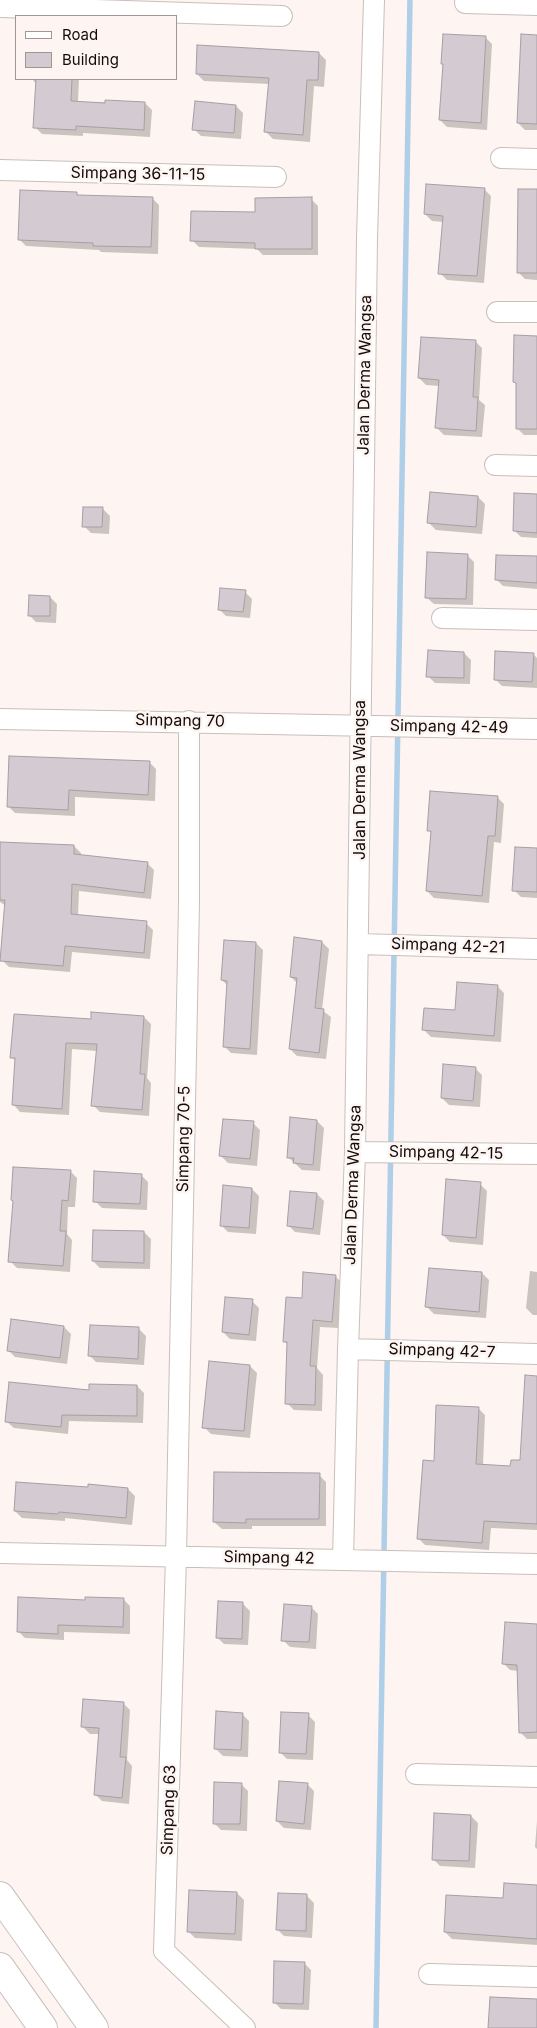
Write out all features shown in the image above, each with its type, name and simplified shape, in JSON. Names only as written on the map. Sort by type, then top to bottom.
[{"type":"highway","points":[[0,1896],[94,2028]]},
{"type":"highway","points":[[0,1968],[43,2028]]},
{"type":"street","name":"Jalan Derma Wangsa","points":[[344,1560],[348,1349],[355,1152],[368,944],[367,238],[374,0]]},
{"type":"street","points":[[465,3],[537,5]]},
{"type":"street","points":[[0,7],[282,16]]},
{"type":"street","points":[[501,158],[537,159]]},
{"type":"street","name":"Simpang 36-11-15","points":[[0,170],[276,178]]},
{"type":"street","points":[[497,312],[537,312]]},
{"type":"street","points":[[495,466],[537,466]]},
{"type":"street","points":[[442,618],[537,620]]},
{"type":"street","name":"Simpang 70","points":[[0,719],[369,725]]},
{"type":"street","name":"Simpang 70-5","points":[[176,1557],[189,913],[189,721]]},
{"type":"street","name":"Simpang 42-49","points":[[369,725],[537,728]]},
{"type":"street","name":"Simpang 42-21","points":[[368,944],[537,949]]},
{"type":"street","name":"Simpang 42-15","points":[[355,1152],[537,1154]]},
{"type":"street","name":"Simpang 42-7","points":[[348,1349],[537,1354]]},
{"type":"street","name":"Simpang 42","points":[[0,1553],[537,1564]]},
{"type":"street","name":"Simpang 63","points":[[176,1557],[164,1951],[245,2028]]},
{"type":"street","points":[[416,1774],[537,1776]]},
{"type":"street","points":[[429,1974],[537,1977]]},
{"type":"building","points":[[443,34],[486,36],[481,123],[439,120]]},
{"type":"building","points":[[521,34],[537,35],[537,124],[517,123]]},
{"type":"building","points":[[197,45],[319,52],[318,80],[307,80],[303,135],[264,132],[269,78],[196,74]]},
{"type":"building","points":[[36,80],[72,80],[71,101],[105,103],[105,100],[145,102],[144,130],[76,126],[76,130],[33,128]]},
{"type":"building","points":[[195,101],[236,105],[234,133],[192,130]]},
{"type":"building","points":[[426,184],[485,188],[477,276],[438,274],[443,216],[424,214]]},
{"type":"building","points":[[518,189],[537,189],[537,273],[517,273]]},
{"type":"building","points":[[20,190],[77,192],[77,195],[153,197],[151,247],[93,246],[93,243],[18,240]]},
{"type":"building","points":[[312,197],[312,249],[255,249],[255,243],[190,241],[191,211],[255,212],[255,198]]},
{"type":"building","points":[[514,335],[537,336],[537,429],[516,429],[516,383],[513,382]]},
{"type":"building","points":[[421,337],[476,340],[473,397],[478,397],[476,431],[435,428],[439,380],[418,378]]},
{"type":"building","points":[[430,492],[478,496],[476,527],[427,523]]},
{"type":"building","points":[[514,493],[537,494],[537,533],[513,531]]},
{"type":"building","points":[[83,507],[103,507],[102,527],[82,527]]},
{"type":"building","points":[[427,552],[468,554],[466,599],[425,598]]},
{"type":"building","points":[[496,555],[537,556],[537,583],[495,580]]},
{"type":"building","points":[[220,588],[246,590],[243,612],[218,610]]},
{"type":"building","points":[[29,595],[50,596],[50,616],[28,616]]},
{"type":"building","points":[[428,650],[464,652],[464,678],[426,677]]},
{"type":"building","points":[[495,651],[534,653],[532,682],[494,680]]},
{"type":"building","points":[[9,756],[150,761],[148,795],[69,790],[68,810],[7,807]]},
{"type":"building","points":[[430,791],[498,796],[495,836],[488,836],[482,896],[426,891],[431,831],[427,831]]},
{"type":"building","points":[[0,842],[74,845],[74,854],[148,862],[144,893],[72,884],[71,914],[147,921],[144,953],[65,946],[63,966],[0,961],[5,900],[0,900]]},
{"type":"building","points":[[515,847],[537,848],[537,892],[512,891]]},
{"type":"building","points":[[294,937],[322,941],[315,1008],[324,1009],[319,1053],[289,1049],[297,978],[290,977]]},
{"type":"building","points":[[224,940],[256,942],[250,1049],[223,1047],[227,981],[221,980]]},
{"type":"building","points":[[457,982],[498,985],[494,1036],[422,1030],[424,1008],[455,1010]]},
{"type":"building","points":[[91,1012],[144,1016],[140,1074],[145,1074],[142,1110],[91,1106],[97,1044],[66,1043],[62,1109],[12,1105],[15,1058],[10,1058],[14,1014],[91,1019]]},
{"type":"building","points":[[443,1064],[476,1067],[473,1101],[441,1098]]},
{"type":"building","points":[[290,1117],[317,1120],[313,1165],[293,1163],[294,1158],[287,1158]]},
{"type":"building","points":[[223,1119],[254,1121],[250,1159],[219,1156]]},
{"type":"building","points":[[13,1167],[71,1170],[68,1201],[62,1200],[60,1231],[66,1231],[63,1266],[8,1262],[13,1201],[11,1200]]},
{"type":"building","points":[[94,1171],[142,1174],[140,1204],[93,1202]]},
{"type":"building","points":[[446,1179],[481,1182],[476,1238],[442,1235]]},
{"type":"building","points":[[223,1185],[252,1188],[249,1228],[220,1226]]},
{"type":"building","points":[[290,1191],[317,1193],[313,1229],[287,1226]]},
{"type":"building","points":[[93,1230],[144,1231],[144,1263],[92,1261]]},
{"type":"building","points":[[429,1268],[482,1272],[479,1312],[425,1307]]},
{"type":"building","points":[[303,1272],[336,1275],[332,1322],[313,1320],[310,1366],[316,1366],[315,1405],[285,1404],[287,1342],[283,1342],[286,1297],[302,1298]]},
{"type":"building","points":[[225,1297],[253,1299],[249,1335],[222,1332]]},
{"type":"building","points":[[11,1319],[64,1326],[60,1358],[7,1351]]},
{"type":"building","points":[[90,1325],[139,1327],[138,1359],[88,1356]]},
{"type":"building","points":[[209,1361],[250,1365],[244,1431],[202,1428]]},
{"type":"building","points":[[525,1375],[537,1376],[537,1524],[484,1521],[482,1543],[417,1539],[423,1460],[434,1461],[436,1405],[479,1407],[476,1464],[510,1466],[511,1460],[520,1460]]},
{"type":"building","points":[[9,1382],[89,1390],[89,1384],[137,1385],[137,1416],[62,1415],[61,1427],[5,1422]]},
{"type":"building","points":[[214,1472],[320,1473],[319,1519],[246,1519],[246,1523],[213,1522]]},
{"type":"building","points":[[16,1482],[88,1487],[88,1484],[128,1488],[126,1518],[59,1512],[58,1514],[14,1511]]},
{"type":"building","points":[[18,1597],[85,1600],[85,1597],[124,1598],[123,1627],[58,1625],[58,1634],[17,1632]]},
{"type":"building","points":[[218,1601],[243,1602],[242,1639],[216,1638]]},
{"type":"building","points":[[284,1604],[312,1606],[309,1642],[281,1641]]},
{"type":"building","points":[[505,1622],[537,1624],[537,1732],[519,1733],[517,1665],[502,1664]]},
{"type":"building","points":[[83,1699],[124,1702],[120,1757],[126,1757],[122,1798],[94,1795],[99,1728],[81,1727]]},
{"type":"building","points":[[216,1711],[243,1713],[241,1750],[214,1749]]},
{"type":"building","points":[[281,1712],[309,1713],[306,1754],[279,1753]]},
{"type":"building","points":[[279,1781],[308,1783],[304,1824],[276,1821]]},
{"type":"building","points":[[214,1782],[242,1783],[240,1824],[213,1824]]},
{"type":"building","points":[[434,1813],[471,1815],[469,1861],[432,1860]]},
{"type":"building","points":[[504,1883],[537,1885],[537,1939],[444,1932],[446,1895],[503,1898]]},
{"type":"building","points":[[189,1890],[237,1892],[235,1934],[187,1932]]},
{"type":"building","points":[[278,1893],[307,1894],[306,1931],[276,1930]]},
{"type":"building","points":[[274,1961],[305,1962],[303,2004],[273,2003]]},
{"type":"building","points":[[490,1997],[537,1999],[537,2028],[488,2028]]},
{"type":"waterway","points":[[376,2028],[410,0]]}]
